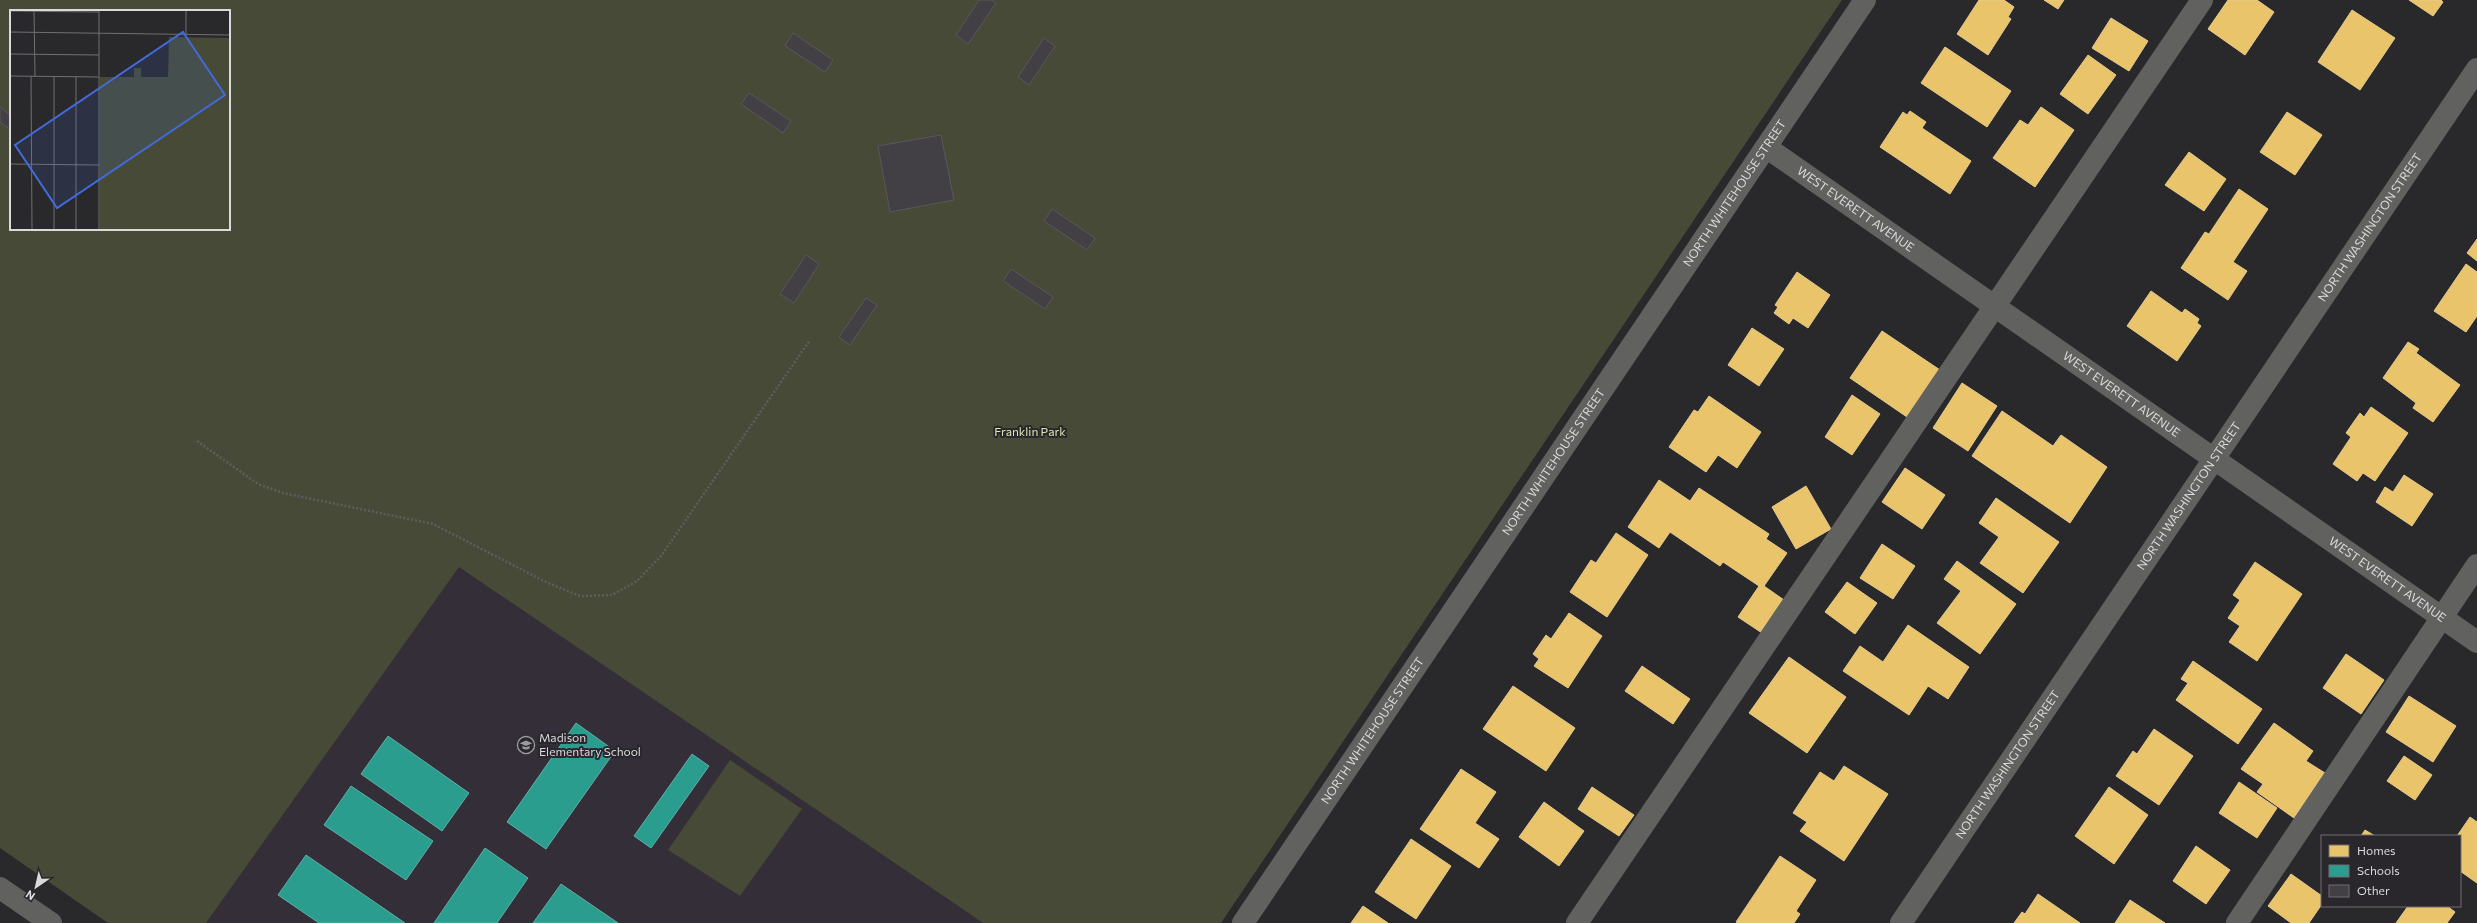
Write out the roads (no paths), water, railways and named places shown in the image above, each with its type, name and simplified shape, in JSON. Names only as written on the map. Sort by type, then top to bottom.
[{"type":"street","name":"NORTH WHITEHOUSE STREET","points":[[1243,923],[1865,0]]},
{"type":"street","points":[[1577,923],[1993,305],[2202,0]]},
{"type":"street","name":"NORTH WASHINGTON STREET","points":[[1901,923],[2477,69]]},
{"type":"street","name":"WEST EVERETT AVENUE","points":[[1766,147],[2477,642]]},
{"type":"street","points":[[2237,923],[2477,565]]},
{"type":"street","points":[[0,888],[51,923]]},
{"type":"place","name":"Madison Elementary School","points":[[526,745]]},
{"type":"park label","name":"Franklin Park","points":[[1030,432]]}]
